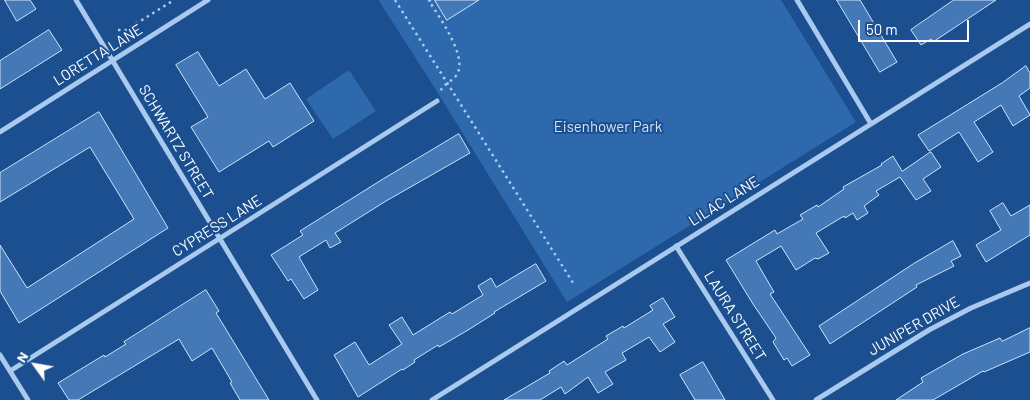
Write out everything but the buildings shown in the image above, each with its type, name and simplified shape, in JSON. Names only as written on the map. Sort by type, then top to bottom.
[{"type":"street","name":"SCHWARTZ STREET","points":[[76,0],[317,400]]},
{"type":"street","name":"LORETTA LANE","points":[[0,132],[208,0]]},
{"type":"street","points":[[797,0],[872,124]]},
{"type":"street","name":"LILAC LANE","points":[[432,400],[1030,24]]},
{"type":"street","name":"CYPRESS LANE","points":[[10,371],[437,101]]},
{"type":"street","name":"LAURA STREET","points":[[676,246],[773,400]]},
{"type":"street","name":"JUNIPER DRIVE","points":[[816,400],[929,330],[972,308],[1030,283]]},
{"type":"street","points":[[0,355],[28,400]]},
{"type":"path","points":[[118,30],[126,30],[174,0]]},
{"type":"path","points":[[395,0],[575,286]]},
{"type":"path","points":[[431,0],[429,1],[448,32],[460,62],[459,71],[455,78],[441,88],[437,101]]},
{"type":"green space","name":"Eisenhower Park","points":[[380,0],[781,0],[856,122],[567,302]]},
{"type":"green space","points":[[349,70],[376,111],[333,139],[306,99]]}]
